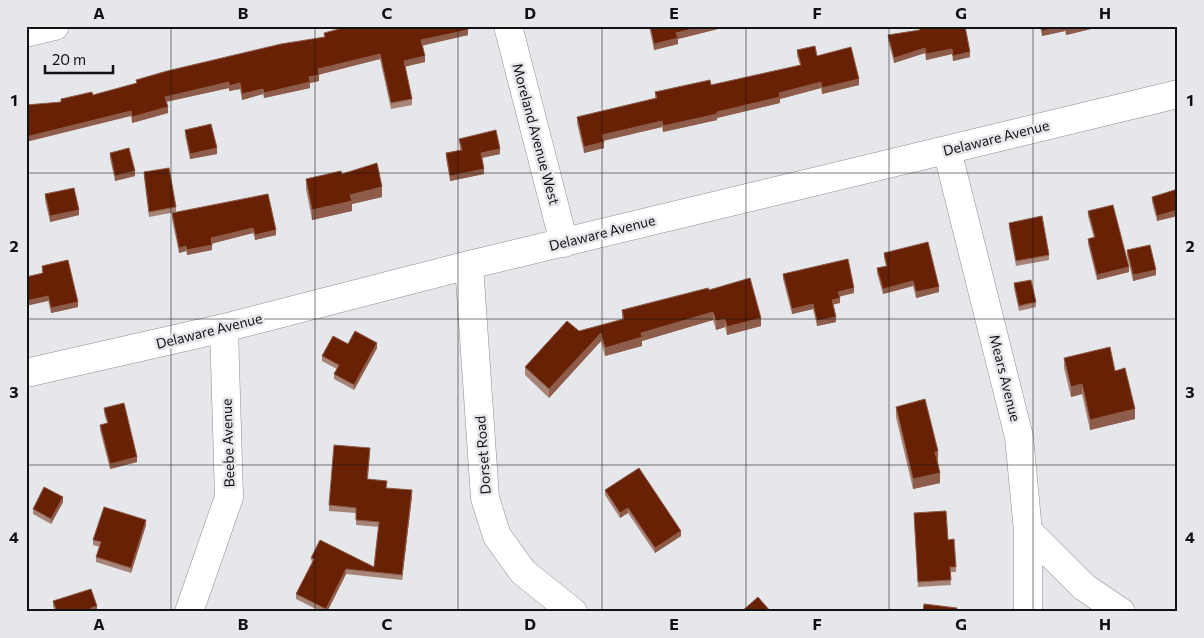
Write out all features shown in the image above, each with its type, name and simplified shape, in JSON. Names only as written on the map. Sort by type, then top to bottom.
[{"type":"street","points":[[26,33],[55,26]]},
{"type":"street","name":"Moreland Avenue West","points":[[508,26],[564,243]]},
{"type":"street","name":"Delaware Avenue","points":[[26,373],[224,328],[470,265],[1178,94]]},
{"type":"street","name":"Mears Avenue","points":[[947,150],[1020,437],[1028,531],[1028,612]]},
{"type":"street","name":"Dorset Road","points":[[470,265],[486,498],[491,517],[497,536],[523,572],[573,612]]},
{"type":"street","name":"Beebe Avenue","points":[[190,612],[229,497],[224,328]]},
{"type":"street","points":[[1028,531],[1084,587],[1121,612]]},
{"type":"building","points":[[350,26],[467,26],[468,30],[421,40],[425,56],[404,61],[412,99],[391,103],[380,54],[318,69],[319,75],[309,77],[310,82],[264,93],[263,89],[242,94],[240,83],[229,86],[229,82],[165,97],[168,107],[132,117],[131,111],[26,137],[26,105],[61,102],[61,99],[92,92],[93,95],[137,83],[136,80],[167,71],[281,44],[325,37],[324,33]]},
{"type":"building","points":[[650,26],[705,26],[676,33],[678,38],[654,44]]},
{"type":"building","points":[[965,26],[970,52],[953,56],[952,49],[926,54],[925,48],[894,58],[888,35],[920,30],[919,27]]},
{"type":"building","points":[[1041,26],[1064,26],[1042,31]]},
{"type":"building","points":[[1065,26],[1081,26],[1066,30]]},
{"type":"building","points":[[815,46],[817,56],[851,47],[859,79],[822,88],[821,82],[779,93],[780,97],[717,112],[717,114],[663,126],[662,121],[602,135],[604,142],[584,147],[577,117],[657,98],[655,92],[710,80],[711,85],[801,65],[797,50]]},
{"type":"building","points":[[211,124],[217,148],[190,154],[185,130]]},
{"type":"building","points":[[496,130],[500,149],[481,153],[484,169],[450,176],[446,153],[462,150],[459,139]]},
{"type":"building","points":[[129,148],[135,171],[115,176],[110,153]]},
{"type":"building","points":[[377,163],[382,187],[350,195],[352,201],[312,210],[306,179],[341,171],[342,174]]},
{"type":"building","points":[[169,168],[176,207],[149,212],[144,172]]},
{"type":"building","points":[[74,188],[79,210],[50,216],[45,194]]},
{"type":"building","points":[[1178,189],[1178,210],[1157,216],[1152,197]]},
{"type":"building","points":[[268,194],[276,230],[255,235],[253,228],[211,238],[212,245],[187,250],[186,246],[179,248],[172,213]]},
{"type":"building","points":[[1113,205],[1129,267],[1097,275],[1088,239],[1095,237],[1088,211]]},
{"type":"building","points":[[1042,216],[1049,255],[1016,261],[1009,223]]},
{"type":"building","points":[[928,242],[939,287],[916,292],[913,281],[883,289],[877,268],[887,266],[884,253]]},
{"type":"building","points":[[1150,245],[1156,270],[1133,275],[1127,250]]},
{"type":"building","points":[[848,259],[854,288],[838,292],[840,298],[832,300],[836,317],[817,321],[813,304],[792,309],[783,274]]},
{"type":"building","points":[[68,260],[78,302],[51,308],[48,296],[26,301],[26,277],[43,273],[42,266]]},
{"type":"building","points":[[750,278],[761,318],[727,327],[725,319],[716,321],[713,312],[641,333],[642,337],[605,348],[601,333],[549,389],[525,367],[567,321],[579,331],[624,319],[622,310],[708,288],[709,290]]},
{"type":"building","points":[[1031,280],[1036,302],[1019,306],[1014,283]]},
{"type":"building","points":[[355,331],[377,343],[354,385],[334,374],[339,365],[322,356],[333,336],[348,344]]},
{"type":"building","points":[[1110,347],[1115,371],[1125,368],[1135,409],[1090,420],[1082,384],[1071,387],[1064,358]]},
{"type":"building","points":[[925,399],[938,451],[935,452],[940,473],[913,479],[896,407]]},
{"type":"building","points":[[124,403],[137,457],[110,464],[100,425],[108,423],[104,408]]},
{"type":"building","points":[[334,445],[370,448],[367,479],[387,481],[386,488],[412,490],[402,575],[346,569],[326,609],[296,594],[314,559],[311,558],[320,540],[374,567],[379,522],[356,520],[356,508],[329,505]]},
{"type":"building","points":[[639,468],[681,531],[655,548],[628,508],[620,513],[605,490]]},
{"type":"building","points":[[44,487],[63,497],[51,519],[33,509]]},
{"type":"building","points":[[104,507],[146,520],[131,568],[96,557],[101,542],[93,540]]},
{"type":"building","points":[[946,511],[948,540],[954,539],[956,567],[950,567],[951,580],[918,582],[914,513]]},
{"type":"building","points":[[91,589],[97,606],[91,608],[89,612],[57,612],[53,601]]},
{"type":"building","points":[[758,597],[771,612],[741,612]]},
{"type":"building","points":[[924,604],[957,608],[956,612],[923,612]]}]
